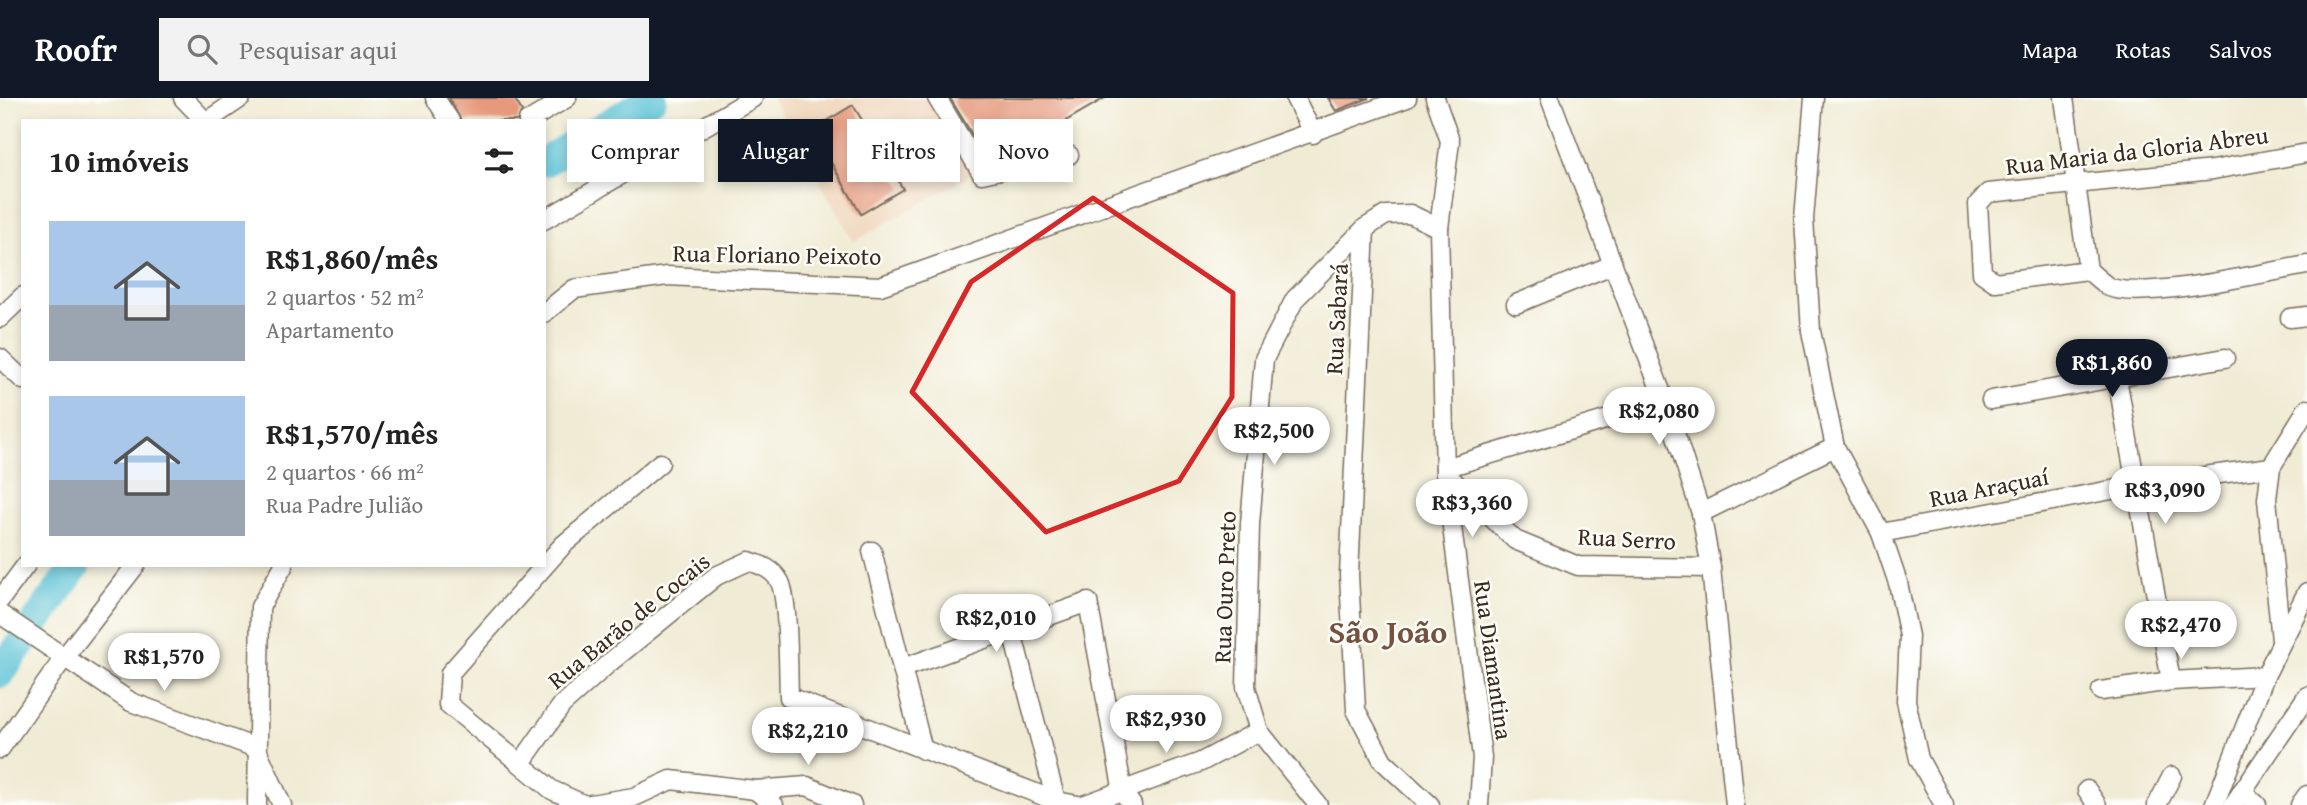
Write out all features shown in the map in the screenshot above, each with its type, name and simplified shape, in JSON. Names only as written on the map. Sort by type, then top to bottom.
[{"type":"street","points":[[183,98],[204,119]]},
{"type":"street","points":[[209,119],[241,98]]},
{"type":"street","points":[[435,98],[449,119]]},
{"type":"street","points":[[531,119],[567,98]]},
{"type":"street","points":[[546,219],[753,98]]},
{"type":"street","points":[[937,98],[974,160]]},
{"type":"street","points":[[1295,98],[1313,134]]},
{"type":"street","name":"Rua Floriano Peixoto","points":[[546,311],[574,289],[667,276],[880,286],[1313,134],[1407,98]]},
{"type":"street","name":"Rua Diamantina","points":[[1435,98],[1450,141],[1451,156],[1439,228],[1445,470],[1482,757],[1479,805]]},
{"type":"street","points":[[1550,98],[1664,402],[1701,513],[1711,568],[1735,805]]},
{"type":"street","points":[[1814,98],[1804,219],[1811,331],[1835,447],[1881,533],[1898,583],[1909,636],[1906,701],[1919,759],[1944,805]]},
{"type":"street","points":[[2064,98],[2088,270],[2110,287],[2125,290],[2191,286],[2307,265]]},
{"type":"street","name":"Rua Maria da Gloria Abreu","points":[[2088,270],[1995,282],[1982,273],[1978,204],[1988,194],[2213,170],[2307,153]]},
{"type":"street","points":[[1365,228],[1385,215],[1410,214],[1439,228]]},
{"type":"street","name":"Rua Ouro Preto","points":[[1259,731],[1246,687],[1250,524],[1264,359],[1295,299],[1365,228]]},
{"type":"street","name":"Rua Sabará","points":[[1365,228],[1349,575],[1356,710],[1382,761],[1430,805]]},
{"type":"street","points":[[1516,304],[1612,265]]},
{"type":"street","points":[[0,317],[21,298]]},
{"type":"street","points":[[0,358],[21,378]]},
{"type":"street","points":[[1992,400],[2225,358]]},
{"type":"street","points":[[2118,378],[2171,681]]},
{"type":"street","points":[[1445,470],[1664,402]]},
{"type":"street","points":[[2281,640],[2267,499],[2272,467],[2307,409]]},
{"type":"street","points":[[1701,513],[1835,447]]},
{"type":"street","points":[[546,564],[563,545],[660,463]]},
{"type":"street","name":"Rua Araçuaí","points":[[1881,533],[2138,485],[2272,467]]},
{"type":"street","name":"Rua Serro","points":[[1445,470],[1515,540],[1578,566],[1711,568]]},
{"type":"street","points":[[872,551],[923,750]]},
{"type":"street","name":"Rua Barão de Cocais","points":[[521,763],[562,705],[609,663],[716,576],[749,561],[768,567],[780,582],[787,636],[789,697],[1056,802],[1081,805],[1128,798],[1259,731]]},
{"type":"street","points":[[25,567],[1,610],[61,657],[131,702],[256,748],[282,805]]},
{"type":"street","points":[[0,749],[61,657],[134,567]]},
{"type":"street","points":[[257,805],[260,607],[283,567]]},
{"type":"street","points":[[544,567],[450,673],[447,704],[552,790],[585,805],[634,797],[671,780],[755,790],[807,786],[852,805]]},
{"type":"street","points":[[2214,805],[2265,676],[2307,592]]},
{"type":"street","points":[[902,668],[1084,601],[1091,605],[1128,798]]},
{"type":"street","points":[[1011,628],[1056,802]]},
{"type":"street","points":[[2101,691],[2171,681],[2265,676]]},
{"type":"street","points":[[2257,805],[2237,798],[2307,696]]},
{"type":"street","points":[[1259,731],[1318,805]]},
{"type":"street","points":[[2157,805],[2172,776]]},
{"type":"street","points":[[755,790],[774,805]]},
{"type":"street","points":[[2300,805],[2307,795]]},
{"type":"highlighted area","points":[[1093,198],[1233,293],[1232,397],[1179,481],[1046,532],[912,392],[971,282]]},
{"type":"shaded area","points":[[772,98],[931,98],[943,119],[847,119],[847,182],[958,182],[854,242],[820,182],[833,182],[833,119],[784,119]]},
{"type":"shaded area","points":[[960,149],[974,173],[960,181]]},
{"type":"building","points":[[449,98],[514,98],[522,111],[518,119],[460,119]]},
{"type":"building","points":[[950,98],[1105,98],[1069,119],[974,119],[974,138]]},
{"type":"building","points":[[1328,98],[1369,98],[1336,111]]},
{"type":"building","points":[[853,105],[861,119],[847,119],[847,182],[899,182],[903,189],[861,214],[833,166],[833,119],[830,119]]},
{"type":"waterway","points":[[546,161],[652,98]]},
{"type":"waterway","points":[[0,673],[75,567]]},
{"type":"district","name":"São João","points":[[1388,632]]}]
